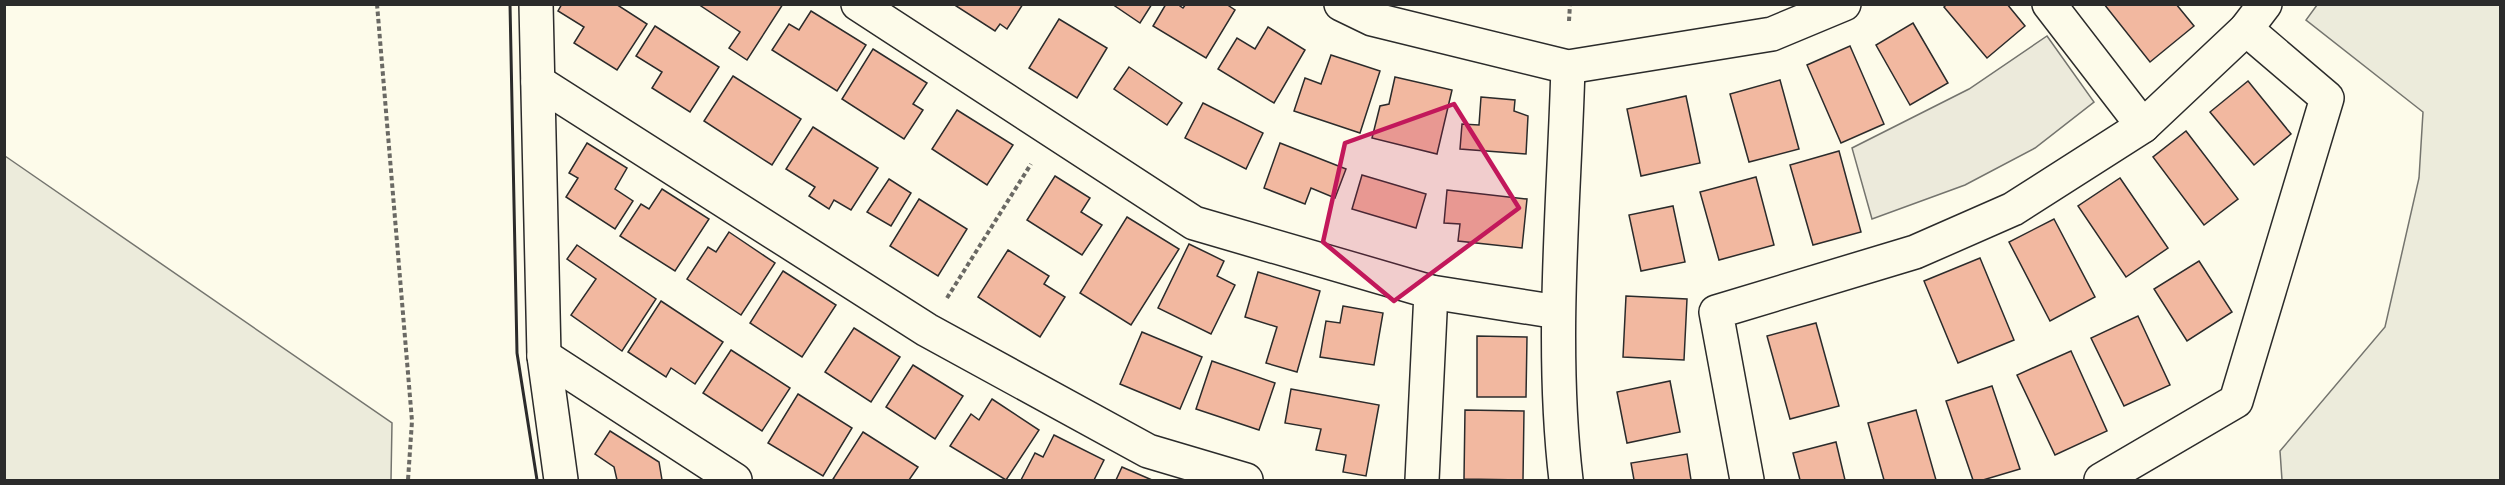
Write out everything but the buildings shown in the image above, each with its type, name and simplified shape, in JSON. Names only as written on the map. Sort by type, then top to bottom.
[{"type":"street","points":[[536,4],[544,356],[561,480]]},
{"type":"street","points":[[858,4],[1194,223],[1431,292],[1558,312]]},
{"type":"street","points":[[1341,4],[1372,19],[1568,68],[1772,34],[1844,4]]},
{"type":"street","points":[[2049,4],[2143,126]]},
{"type":"street","points":[[1747,480],[1716,312],[1915,252],[2013,209],[2143,126],[2255,17],[2326,98],[2236,401],[2101,480]]},
{"type":"street","points":[[1566,480],[1560,432],[1558,312],[1568,68]]},
{"type":"street","points":[[538,82],[927,330],[1148,451],[1246,480]]},
{"type":"street","points":[[1422,480],[1431,292]]},
{"type":"street","points":[[544,356],[735,480]]},
{"type":"path","points":[[377,4],[412,421],[408,480]]},
{"type":"path","points":[[1569,21],[1570,4]]},
{"type":"path","points":[[927,330],[1052,130]]},
{"type":"highlighted area","points":[[1454,104],[1519,208],[1394,301],[1323,242],[1345,143]]},
{"type":"shaded area","points":[[2317,5],[2500,5],[2500,480],[2282,480],[2280,451],[2385,327],[2419,178],[2423,112],[2306,20]]},
{"type":"shaded area","points":[[2047,36],[2094,102],[2035,148],[1965,185],[1872,219],[1852,148],[1969,89]]},
{"type":"shaded area","points":[[5,156],[392,423],[391,480],[5,480]]},
{"type":"wall","points":[[510,4],[517,353],[537,480]]}]
